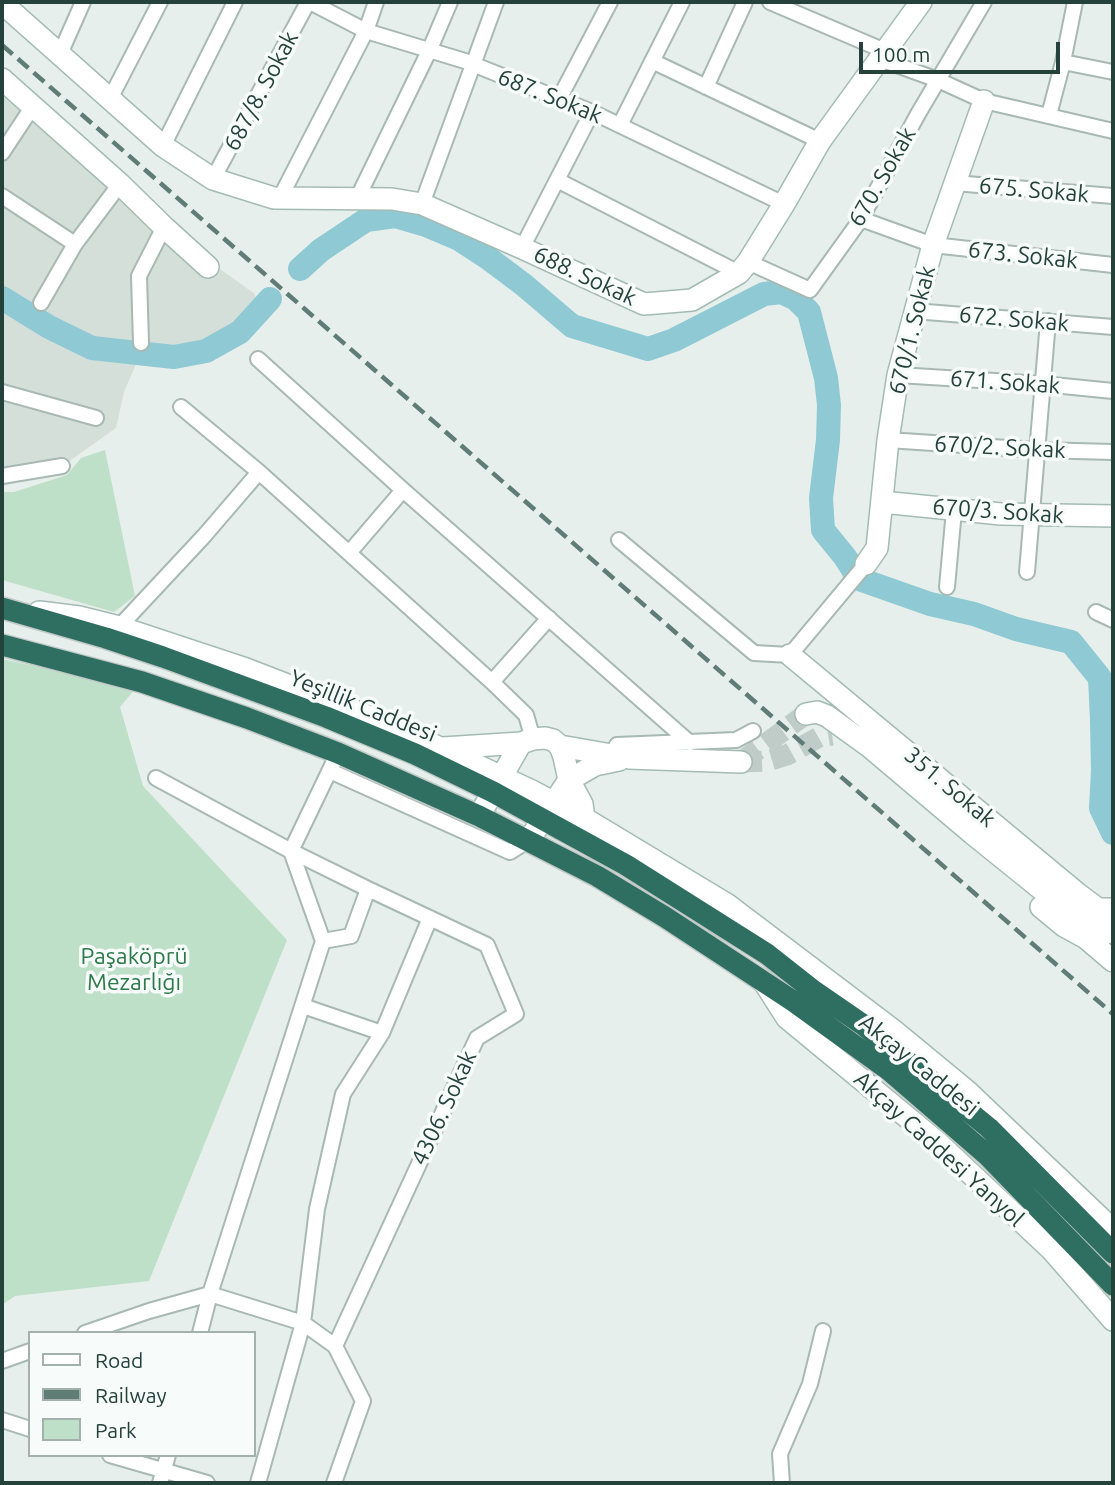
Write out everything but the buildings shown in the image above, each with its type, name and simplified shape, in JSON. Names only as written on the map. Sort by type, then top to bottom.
[{"type":"highway","name":"Yeşillik Caddesi","points":[[2,608],[163,657],[497,784],[548,811],[683,901]]},
{"type":"highway","points":[[2,645],[142,682],[247,718],[334,762],[479,816],[529,840]]},
{"type":"highway","name":"Akçay Caddesi","points":[[529,840],[597,876],[665,917],[793,1001],[890,1071],[987,1155],[1113,1285]]},
{"type":"highway","name":"Akçay Caddesi","points":[[683,901],[767,954],[912,1063],[989,1128],[1113,1253]]},
{"type":"street","points":[[60,54],[83,2]]},
{"type":"street","points":[[110,99],[160,2]]},
{"type":"street","points":[[163,146],[235,2]]},
{"type":"street","name":"687. Sokak","points":[[309,2],[325,6],[366,30],[474,64],[592,112],[784,204]]},
{"type":"street","name":"687/8. Sokak","points":[[213,179],[309,2]]},
{"type":"street","points":[[277,198],[366,30],[376,2]]},
{"type":"street","points":[[357,199],[450,2]]},
{"type":"street","points":[[422,204],[496,2]]},
{"type":"street","points":[[559,99],[610,2]]},
{"type":"street","points":[[620,125],[682,2]]},
{"type":"street","points":[[706,87],[745,2]]},
{"type":"street","points":[[770,2],[984,101],[1113,131]]},
{"type":"street","name":"688. Sokak","points":[[5,4],[163,146],[213,179],[277,198],[392,199],[422,204],[644,304],[692,300],[743,268],[820,141],[920,2]]},
{"type":"street","name":"670. Sokak","points":[[743,268],[810,290],[861,219],[984,2]]},
{"type":"street","points":[[1049,115],[1076,2]]},
{"type":"street","points":[[652,61],[820,141]]},
{"type":"street","points":[[1063,62],[1113,72]]},
{"type":"street","points":[[2,79],[208,267]]},
{"type":"street","name":"670/1. Sokak","points":[[866,564],[877,548],[898,375],[914,311],[933,245],[984,101]]},
{"type":"street","points":[[2,153],[33,106]]},
{"type":"street","points":[[523,248],[592,112]]},
{"type":"street","points":[[557,180],[743,268]]},
{"type":"street","name":"675. Sokak","points":[[954,183],[1113,196]]},
{"type":"street","points":[[41,303],[75,244],[120,184]]},
{"type":"street","points":[[2,196],[75,244]]},
{"type":"street","name":"673. Sokak","points":[[861,219],[933,245],[1113,265]]},
{"type":"street","points":[[141,343],[139,275],[164,227]]},
{"type":"street","name":"672. Sokak","points":[[914,311],[1113,327]]},
{"type":"street","points":[[1027,572],[1048,321]]},
{"type":"street","points":[[258,359],[690,743]]},
{"type":"street","name":"671. Sokak","points":[[898,375],[1113,391]]},
{"type":"street","points":[[2,392],[96,418]]},
{"type":"street","points":[[181,407],[259,472],[526,715],[527,741],[479,816]]},
{"type":"street","name":"670/2. Sokak","points":[[888,440],[1113,452]]},
{"type":"street","points":[[2,476],[62,466]]},
{"type":"street","points":[[119,628],[259,472]]},
{"type":"street","points":[[349,553],[403,490]]},
{"type":"street","name":"670/3. Sokak","points":[[882,502],[1032,516],[1113,516]]},
{"type":"street","points":[[947,587],[954,510]]},
{"type":"street","points":[[618,540],[754,653],[790,655],[866,564]]},
{"type":"street","points":[[2,608],[79,617],[246,669],[391,725],[440,748],[497,784]]},
{"type":"street","points":[[1096,612],[1113,620]]},
{"type":"street","points":[[492,682],[549,618]]},
{"type":"street","name":"351. Sokak","points":[[790,655],[1078,894],[1098,909],[1113,909]]},
{"type":"street","name":"351. Sokak","points":[[806,714],[817,712],[827,716],[870,747],[1066,909],[1091,924],[1113,916]]},
{"type":"street","points":[[620,756],[617,745],[736,740],[753,731]]},
{"type":"street","points":[[832,735],[861,753],[1064,926],[1086,938],[1113,961]]},
{"type":"street","points":[[440,748],[545,738],[553,740],[560,746],[569,780],[582,804],[584,818]]},
{"type":"street","points":[[560,746],[620,756],[741,762]]},
{"type":"street","points":[[201,1331],[323,941],[291,851],[334,762],[510,852],[529,840],[569,780],[595,765],[620,756]]},
{"type":"street","points":[[156,778],[291,851],[430,918],[382,1033],[343,1094],[317,1209],[303,1323],[258,1483]]},
{"type":"street","points":[[548,811],[584,818],[728,905],[828,979],[967,1091],[1113,1230]]},
{"type":"street","points":[[323,941],[351,936],[368,889]]},
{"type":"street","name":"4306. Sokak","points":[[335,1346],[477,1038],[516,1014],[487,945],[430,918]]},
{"type":"street","points":[[1086,938],[1100,936],[1113,929]]},
{"type":"street","name":"Akçay Caddesi Yanyol","points":[[764,982],[787,1018],[936,1141],[1052,1250],[1113,1320]]},
{"type":"street","points":[[303,1006],[382,1033]]},
{"type":"street","points":[[91,1331],[211,1294],[303,1323],[335,1346],[363,1401],[334,1483]]},
{"type":"street","points":[[782,1483],[780,1454],[810,1384],[823,1331]]},
{"type":"street","points":[[2,1362],[28,1352]]},
{"type":"street","points":[[2,1420],[28,1428]]},
{"type":"street","points":[[115,1457],[162,1477],[207,1483]]},
{"type":"street","points":[[162,1477],[168,1457]]},
{"type":"shaded area","points":[[2,89],[133,207],[255,294],[255,304],[221,333],[189,349],[143,348],[124,392],[116,428],[68,462],[7,485],[2,485]]},
{"type":"green space","points":[[105,450],[135,596],[114,612],[2,580],[2,492],[14,492],[67,475],[81,458]]},
{"type":"green space","name":"Paşaköprü Mezarlığı","points":[[2,659],[136,688],[120,707],[143,786],[287,940],[149,1281],[15,1296],[2,1305]]},
{"type":"waterway","points":[[300,269],[321,250],[366,220],[395,216],[459,239],[524,285],[572,326],[648,349],[674,340],[764,294],[781,292],[796,299],[809,312],[826,378],[829,405],[821,498],[823,530],[859,579],[930,604],[1071,642],[1100,678],[1103,771],[1101,808],[1113,833]]},
{"type":"waterway","points":[[2,298],[49,327],[92,348],[174,357],[206,351],[240,332],[270,299]]},
{"type":"tunnel","points":[[741,762],[806,714]]},
{"type":"tunnel","points":[[741,762],[767,761],[787,755],[819,737],[832,735]]},
{"type":"railway","points":[[2,45],[1113,1014]]}]
